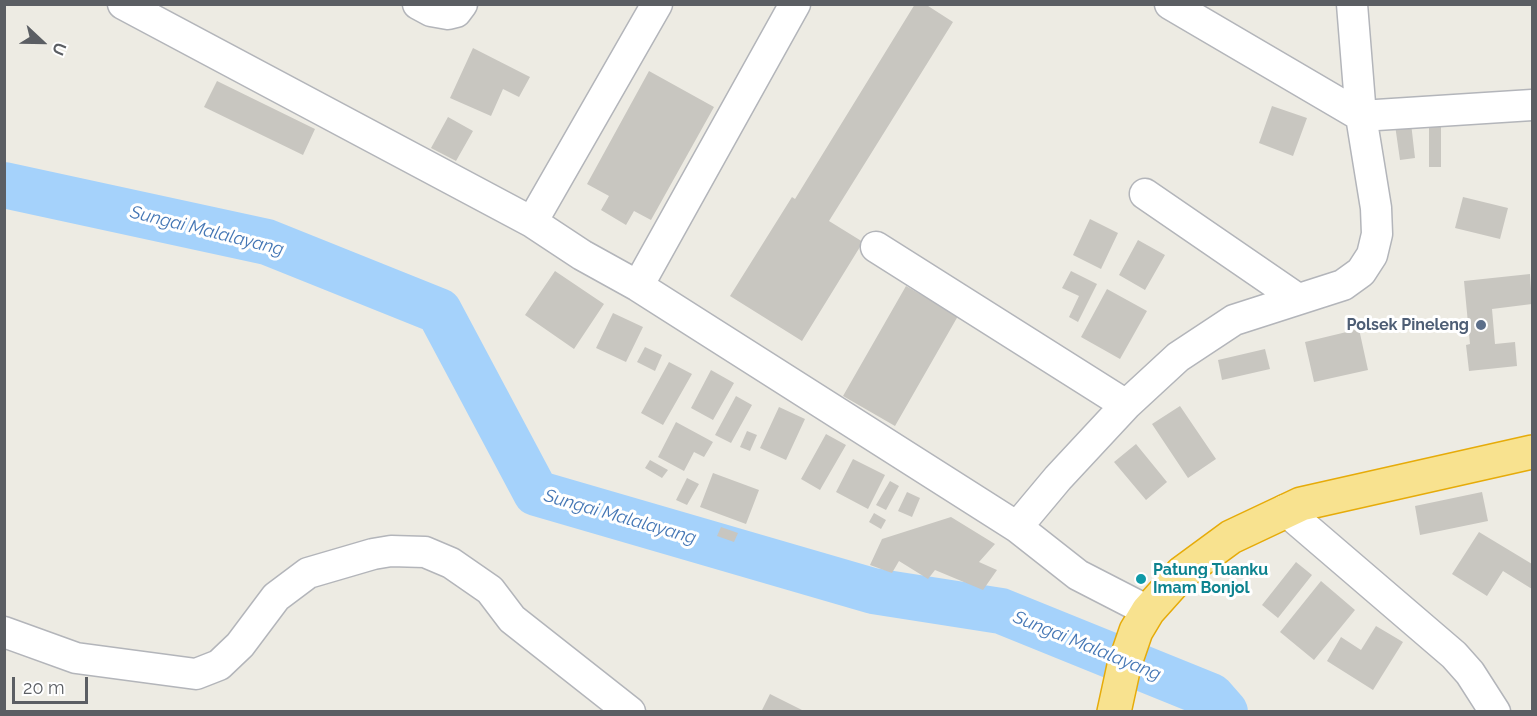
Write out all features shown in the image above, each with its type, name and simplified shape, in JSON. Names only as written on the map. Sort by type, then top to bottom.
[{"type":"highway","points":[[1114,711],[1124,666],[1142,621],[1182,573],[1222,543],[1286,510],[1319,499],[1533,452]]},
{"type":"street","points":[[123,4],[172,17],[532,222],[582,255],[638,286],[1017,527],[1142,621]]},
{"type":"street","points":[[418,4],[431,11],[448,14],[456,12],[462,4]]},
{"type":"street","points":[[532,222],[657,4]]},
{"type":"street","points":[[638,286],[795,4]]},
{"type":"street","points":[[1170,4],[1361,116],[1533,105]]},
{"type":"street","points":[[1017,527],[1058,478],[1126,405],[1178,357],[1245,315],[1343,285],[1361,272],[1372,255],[1377,234],[1376,208],[1361,116],[1353,4]]},
{"type":"street","points":[[1145,194],[1298,298]]},
{"type":"street","points":[[876,247],[1126,405]]},
{"type":"street","points":[[1286,510],[1454,655],[1470,673],[1495,711]]},
{"type":"street","points":[[4,632],[76,658],[196,674],[219,665],[240,645],[276,597],[308,573],[373,554],[391,551],[425,552],[451,563],[490,590],[512,619],[630,711]]},
{"type":"building","points":[[915,4],[925,4],[953,22],[829,221],[863,242],[802,341],[730,296],[792,197],[795,199]]},
{"type":"building","points":[[473,48],[530,77],[519,97],[503,89],[491,116],[450,98]]},
{"type":"building","points":[[649,71],[714,107],[651,220],[634,211],[626,225],[601,210],[609,196],[587,184]]},
{"type":"building","points":[[217,81],[315,129],[303,155],[204,107]]},
{"type":"building","points":[[1272,106],[1307,118],[1293,156],[1259,143]]},
{"type":"building","points":[[448,117],[473,131],[456,161],[431,148]]},
{"type":"building","points":[[1411,123],[1415,158],[1400,160],[1395,125]]},
{"type":"building","points":[[1429,124],[1441,124],[1441,167],[1429,167]]},
{"type":"building","points":[[1463,197],[1508,208],[1500,239],[1455,228]]},
{"type":"building","points":[[1090,219],[1118,233],[1101,269],[1073,255]]},
{"type":"building","points":[[1138,240],[1165,255],[1145,290],[1119,275]]},
{"type":"building","points":[[555,271],[604,304],[574,349],[525,315]]},
{"type":"building","points":[[1071,271],[1097,284],[1078,322],[1069,317],[1079,296],[1062,288]]},
{"type":"building","name":"Polsek Pineleng","points":[[1530,274],[1532,304],[1492,309],[1495,344],[1515,342],[1517,366],[1469,371],[1466,345],[1470,344],[1464,281]]},
{"type":"building","points":[[906,286],[958,316],[895,426],[843,396]]},
{"type":"building","points":[[1107,289],[1147,311],[1120,359],[1081,337]]},
{"type":"building","points":[[613,313],[643,327],[626,362],[596,348]]},
{"type":"building","points":[[1359,329],[1368,370],[1314,382],[1305,342]]},
{"type":"building","points":[[645,347],[662,355],[655,371],[637,362]]},
{"type":"building","points":[[1265,349],[1270,369],[1222,380],[1218,360]]},
{"type":"building","points":[[669,362],[692,374],[663,425],[641,413]]},
{"type":"building","points":[[711,370],[734,383],[713,420],[691,408]]},
{"type":"building","points":[[736,396],[752,405],[731,443],[715,435]]},
{"type":"building","points":[[1180,406],[1216,459],[1188,478],[1152,424]]},
{"type":"building","points":[[779,407],[805,419],[786,460],[760,448]]},
{"type":"building","points":[[676,422],[713,442],[704,457],[694,452],[684,471],[658,457]]},
{"type":"building","points":[[747,431],[757,435],[750,451],[740,447]]},
{"type":"building","points":[[826,434],[846,445],[820,490],[801,479]]},
{"type":"building","points":[[1136,444],[1167,482],[1146,500],[1114,462]]},
{"type":"building","points":[[853,459],[885,475],[868,509],[836,492]]},
{"type":"building","points":[[650,460],[668,470],[662,478],[645,468]]},
{"type":"building","points":[[713,473],[759,490],[746,524],[700,507]]},
{"type":"building","points":[[687,478],[699,484],[687,505],[676,500]]},
{"type":"building","points":[[890,481],[899,486],[886,510],[876,505]]},
{"type":"building","points":[[907,492],[920,498],[912,517],[898,511]]},
{"type":"building","points":[[1482,492],[1488,521],[1420,535],[1415,506]]},
{"type":"building","points":[[874,513],[886,520],[881,529],[869,522]]},
{"type":"building","points":[[951,517],[995,544],[979,562],[997,570],[983,590],[935,570],[928,579],[899,561],[892,573],[870,565],[882,539]]},
{"type":"building","points":[[721,527],[738,533],[734,542],[717,536]]},
{"type":"building","points":[[1479,532],[1532,564],[1532,589],[1503,571],[1487,596],[1452,574]]},
{"type":"building","points":[[1296,562],[1312,575],[1278,618],[1262,605]]},
{"type":"building","points":[[1321,581],[1355,610],[1314,660],[1280,632]]},
{"type":"building","points":[[1376,626],[1403,642],[1373,690],[1327,661],[1341,637],[1361,650]]},
{"type":"building","points":[[770,694],[806,712],[761,712]]},
{"type":"waterway","name":"Sungai Malalayang","points":[[4,185],[267,242],[439,311],[536,493],[873,591],[1001,611],[1211,696],[1225,712]]},
{"type":"place","name":"Polsek Pineleng","points":[[1481,325]]},
{"type":"place","name":"Patung Tuanku Imam Bonjol","points":[[1141,579]]}]
